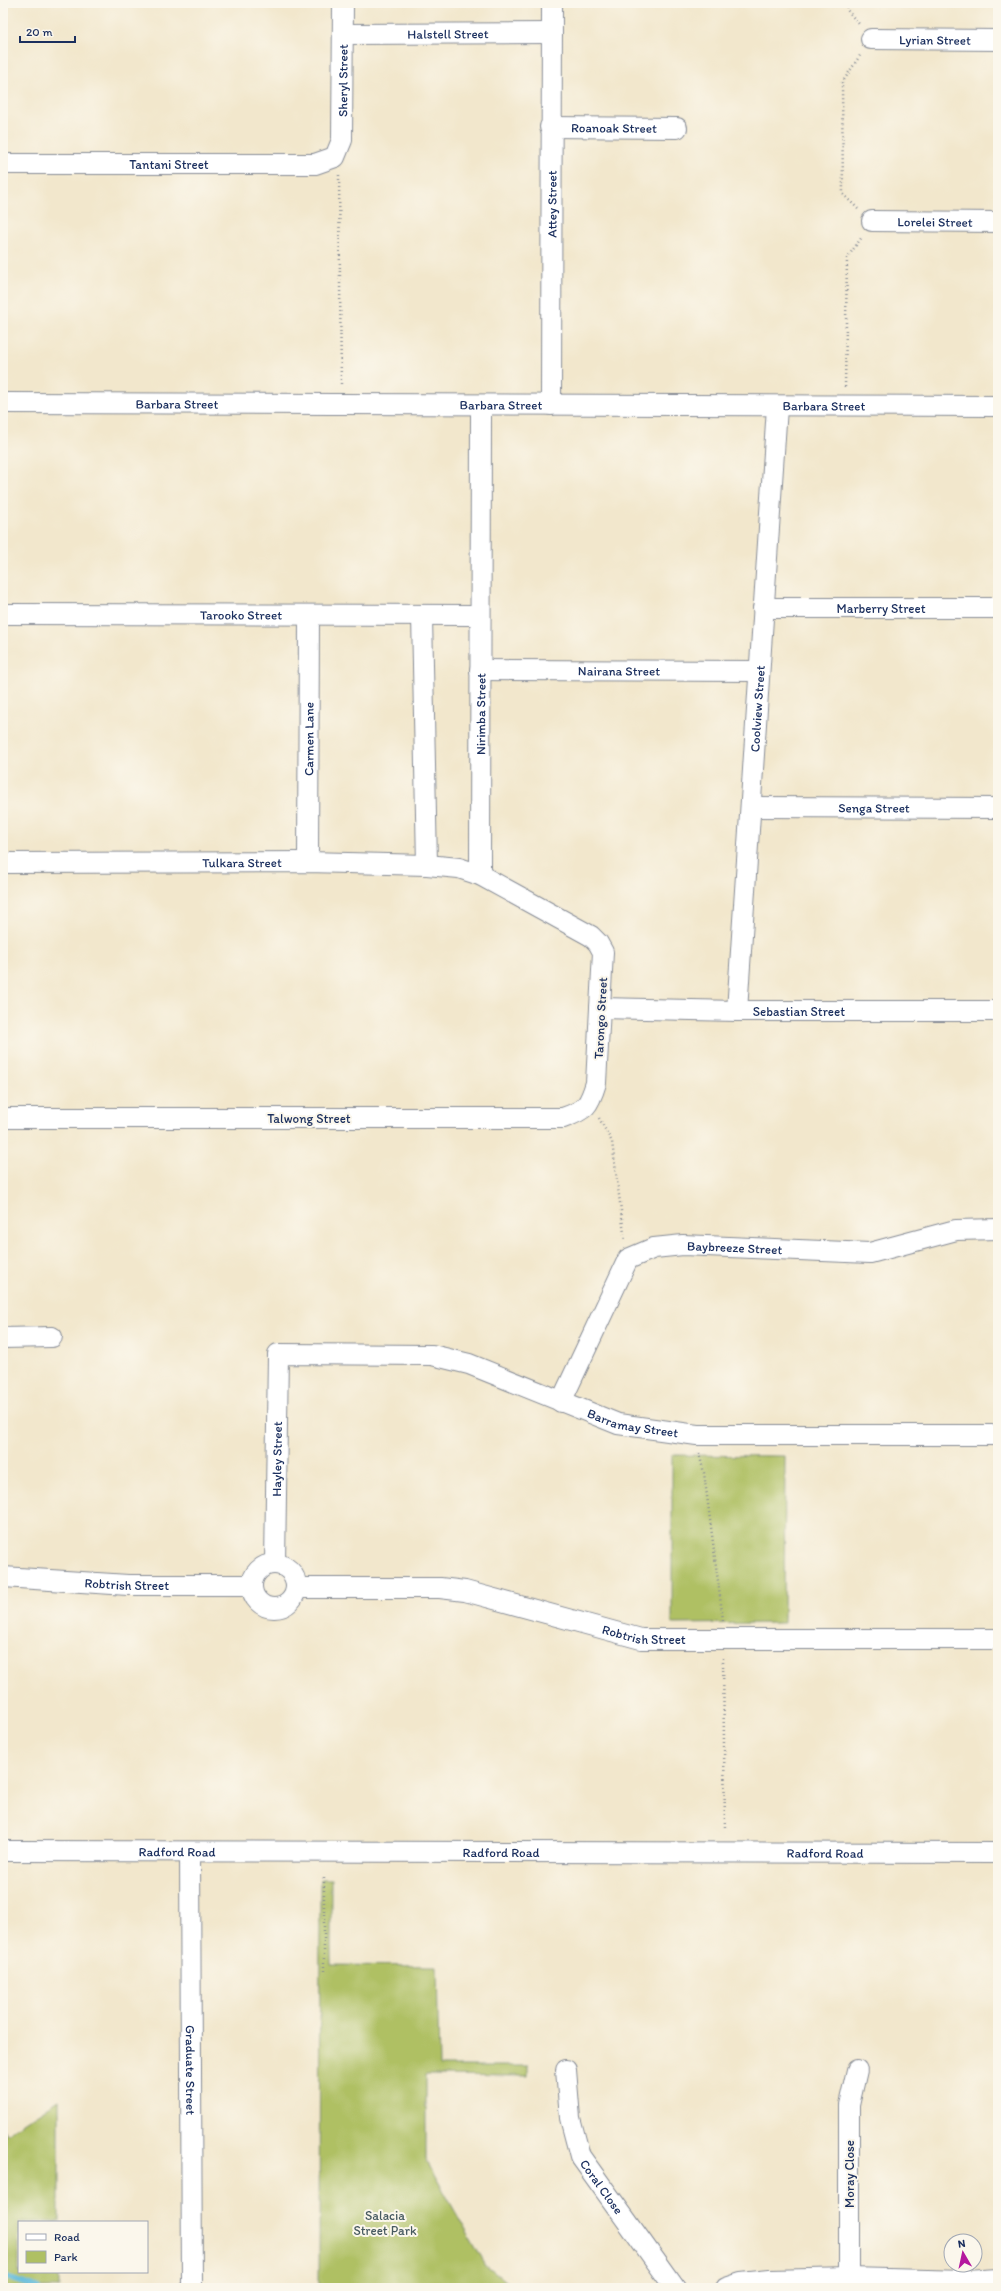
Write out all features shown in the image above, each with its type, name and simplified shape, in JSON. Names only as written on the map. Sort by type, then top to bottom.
[{"type":"street","name":"Sheryl Street","points":[[335,157],[342,140],[344,34],[343,3]]},
{"type":"street","name":"Attey Street","points":[[551,405],[550,127],[552,3]]},
{"type":"street","name":"Halstell Street","points":[[344,34],[552,33]]},
{"type":"street","name":"Lyrian Street","points":[[871,39],[998,40]]},
{"type":"street","name":"Roanoak Street","points":[[550,127],[677,128]]},
{"type":"street","name":"Tantani Street","points":[[3,164],[315,164],[335,157]]},
{"type":"street","name":"Lorelei Street","points":[[872,222],[998,222]]},
{"type":"street","name":"Barbara Street","points":[[3,404],[998,406]]},
{"type":"street","name":"Nirimba Street","points":[[480,875],[481,406]]},
{"type":"street","name":"Coolview Street","points":[[737,1011],[736,992],[751,807],[758,671],[777,406]]},
{"type":"street","name":"Marberry Street","points":[[763,608],[998,608]]},
{"type":"street","name":"Tarooko Street","points":[[3,614],[480,615]]},
{"type":"street","name":"Carmen Lane","points":[[308,862],[309,615]]},
{"type":"street","points":[[422,615],[427,865]]},
{"type":"street","name":"Nairana Street","points":[[480,670],[758,671]]},
{"type":"street","name":"Senga Street","points":[[751,807],[998,808]]},
{"type":"street","name":"Tulkara Street","points":[[3,863],[308,862],[427,865],[459,868],[480,875]]},
{"type":"street","name":"Tarongo Street","points":[[480,875],[591,936],[598,942],[603,952],[594,1092]]},
{"type":"street","name":"Sebastian Street","points":[[600,1008],[737,1011],[998,1011]]},
{"type":"street","name":"Talwong Street","points":[[3,1118],[563,1118],[578,1112],[594,1092]]},
{"type":"street","name":"Baybreeze Street","points":[[628,1259],[654,1248],[683,1245],[870,1253],[956,1230],[998,1229]]},
{"type":"street","points":[[561,1402],[628,1259]]},
{"type":"street","points":[[3,1338],[52,1337]]},
{"type":"street","name":"Barramay Street","points":[[278,1354],[432,1355],[468,1364],[618,1424],[697,1435],[998,1435]]},
{"type":"street","name":"Hayley Street","points":[[275,1564],[278,1354]]},
{"type":"street","points":[[275,1564],[284,1566],[290,1572],[295,1579],[296,1588],[288,1603],[281,1607],[272,1608],[264,1606],[257,1601],[253,1594],[252,1585],[254,1577],[259,1570],[266,1565],[275,1564]]},
{"type":"street","name":"Robtrish Street","points":[[3,1576],[128,1585],[252,1585]]},
{"type":"street","name":"Robtrish Street","points":[[296,1588],[440,1588],[465,1591],[641,1639],[998,1639]]},
{"type":"street","name":"Radford Road","points":[[3,1851],[998,1852]]},
{"type":"street","name":"Graduate Street","points":[[190,1852],[192,2288]]},
{"type":"street","name":"Coral Close","points":[[566,2070],[570,2118],[580,2156],[675,2288]]},
{"type":"street","name":"Moray Close","points":[[849,2278],[849,2105],[857,2070]]},
{"type":"street","points":[[726,2288],[741,2283],[770,2280],[849,2278],[966,2281],[998,2279]]},
{"type":"path","points":[[845,406],[847,258],[872,222],[843,194],[842,83],[871,39],[847,10],[847,3]]},
{"type":"path","points":[[335,157],[339,169],[342,405]]},
{"type":"path","points":[[594,1092],[612,1142],[628,1259]]},
{"type":"path","points":[[697,1435],[697,1448],[704,1473],[723,1622]]},
{"type":"path","points":[[723,1651],[725,1829]]},
{"type":"path","points":[[324,1875],[324,1970]]},
{"type":"green space","points":[[672,1455],[785,1456],[784,1623],[672,1624]]},
{"type":"green space","name":"Salacia Street Park","points":[[320,1879],[331,1879],[331,1965],[437,1966],[439,2066],[528,2066],[528,2076],[426,2075],[426,2160],[486,2266],[514,2288],[319,2288]]},
{"type":"green space","points":[[59,2100],[59,2221],[18,2221],[18,2273],[59,2273],[59,2288],[3,2288],[3,2130],[6,2134]]},
{"type":"waterway","points":[[3,2271],[8,2278],[38,2288]]}]
